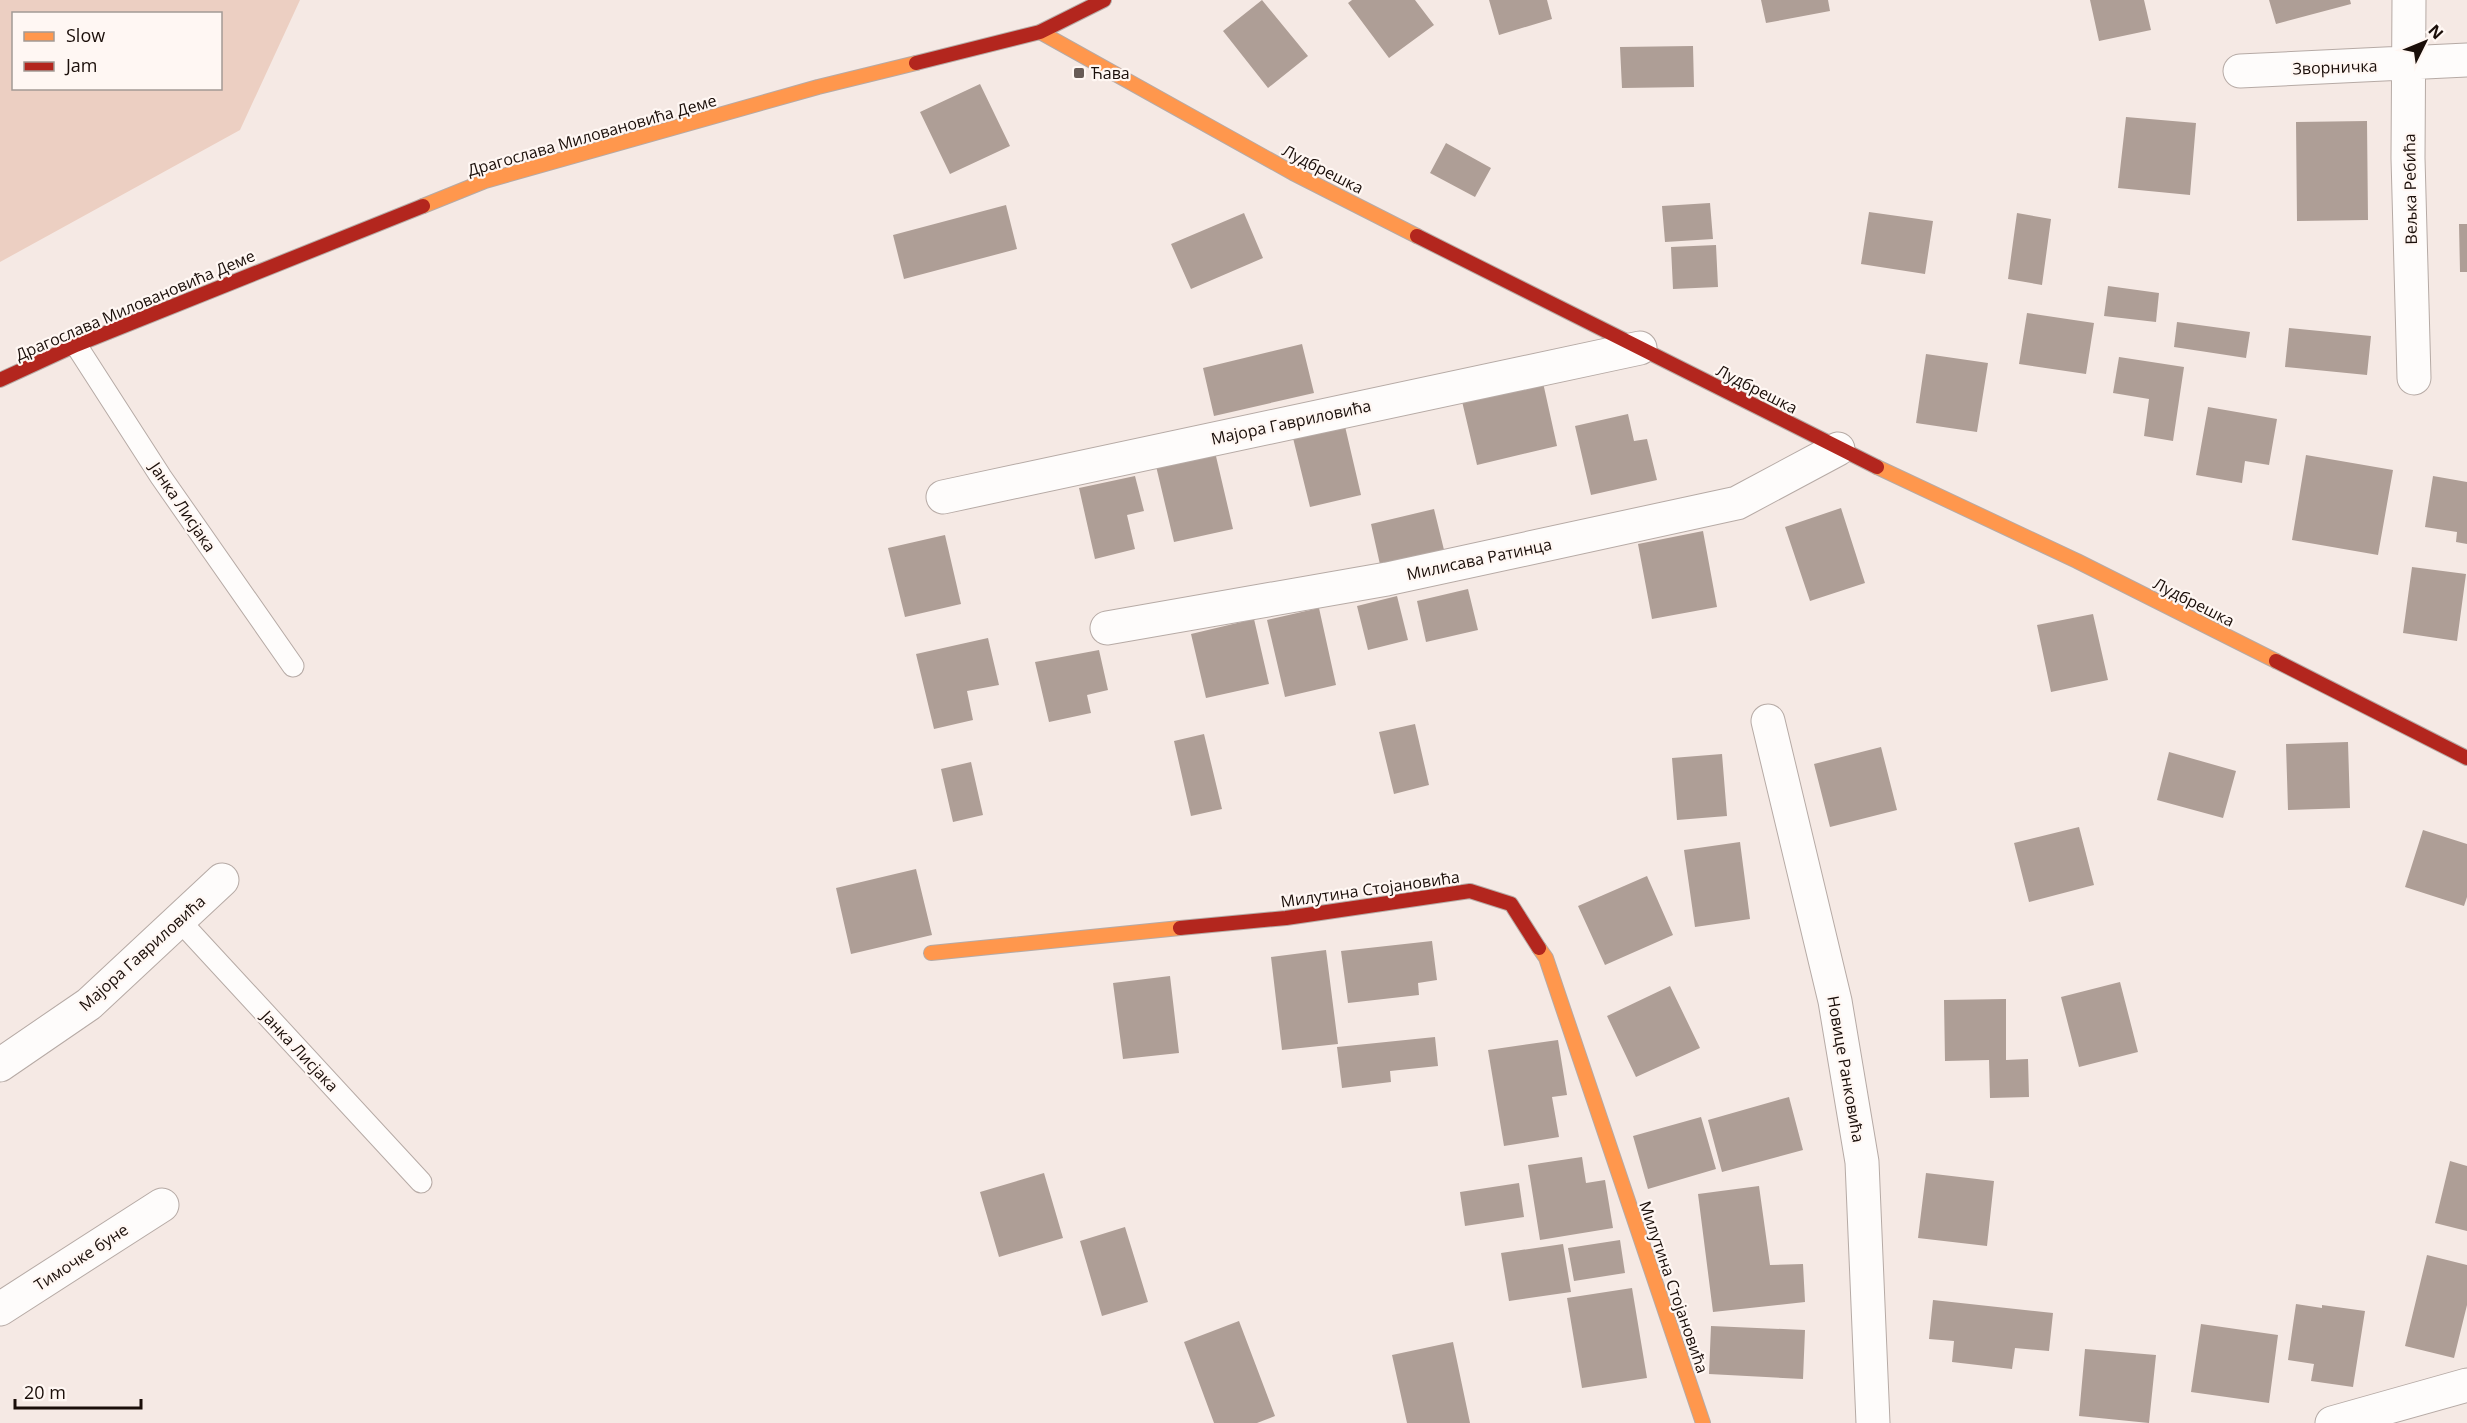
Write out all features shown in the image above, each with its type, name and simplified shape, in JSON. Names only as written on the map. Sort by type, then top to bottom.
[{"type":"street","name":"Драгослава Миловановића Деме","points":[[0,380],[76,345],[485,181],[818,87],[1040,32],[1104,0]]},
{"type":"street","name":"Вељка Ребића","points":[[2409,0],[2408,158],[2414,378]]},
{"type":"street","name":"Лудбрешка","points":[[1040,32],[1293,173],[1838,449],[2077,561],[2467,758]]},
{"type":"street","name":"Зворничка","points":[[2240,71],[2467,60]]},
{"type":"street","name":"Мајора Гавриловића","points":[[943,497],[1640,348]]},
{"type":"street","name":"Милисава Ратинца","points":[[1107,628],[1387,579],[1737,503],[1838,449]]},
{"type":"street","name":"Новице Ранковића","points":[[1768,721],[1835,1001],[1862,1162],[1873,1423]]},
{"type":"street","name":"Мајора Гавриловића","points":[[0,1065],[89,1004],[222,880]]},
{"type":"street","name":"Милутина Стојановића","points":[[931,953],[1286,918],[1470,891],[1511,904],[1546,958],[1702,1423]]},
{"type":"street","name":"Тимочке буне","points":[[0,1309],[162,1205]]},
{"type":"street","points":[[2332,1423],[2467,1385]]},
{"type":"lane","name":"Јанка Лисјака","points":[[76,345],[161,477],[293,666]]},
{"type":"lane","name":"Јанка Лисјака","points":[[179,920],[421,1182]]},
{"type":"shaded area","points":[[0,0],[300,0],[240,130],[0,262]]},
{"type":"building","points":[[1262,0],[1308,56],[1268,88],[1223,31]]},
{"type":"building","points":[[1352,0],[1415,0],[1434,25],[1389,58],[1348,3]]},
{"type":"building","points":[[1489,0],[1547,0],[1552,19],[1499,35]]},
{"type":"building","points":[[1761,0],[1828,0],[1830,11],[1766,23]]},
{"type":"building","points":[[2090,0],[2144,0],[2151,30],[2099,41]]},
{"type":"building","points":[[2269,0],[2350,0],[2351,4],[2276,24]]},
{"type":"building","points":[[1693,46],[1694,87],[1622,88],[1620,47]]},
{"type":"building","points":[[980,84],[1010,146],[950,174],[920,112]]},
{"type":"building","points":[[2126,117],[2196,123],[2190,195],[2118,188]]},
{"type":"building","points":[[2367,121],[2368,220],[2297,221],[2296,122]]},
{"type":"building","points":[[1446,143],[1491,168],[1475,197],[1430,173]]},
{"type":"building","points":[[1710,203],[1713,239],[1665,242],[1662,206]]},
{"type":"building","points":[[1006,205],[1017,249],[904,279],[893,235]]},
{"type":"building","points":[[1869,212],[1933,221],[1925,274],[1861,264]]},
{"type":"building","points":[[1244,213],[1263,258],[1191,289],[1171,244]]},
{"type":"building","points":[[2017,213],[2051,219],[2042,285],[2008,279]]},
{"type":"building","points":[[2459,224],[2467,224],[2467,272],[2460,272]]},
{"type":"building","points":[[1716,245],[1718,287],[1673,289],[1671,247]]},
{"type":"building","points":[[2108,286],[2159,293],[2156,322],[2104,316]]},
{"type":"building","points":[[2027,313],[2094,323],[2086,374],[2019,364]]},
{"type":"building","points":[[2177,322],[2250,332],[2246,358],[2174,347]]},
{"type":"building","points":[[2289,328],[2371,336],[2367,375],[2285,367]]},
{"type":"building","points":[[1302,344],[1314,393],[1214,416],[1203,368]]},
{"type":"building","points":[[1926,354],[1988,363],[1977,432],[1916,423]]},
{"type":"building","points":[[2119,357],[2184,367],[2173,441],[2144,436],[2149,399],[2113,393]]},
{"type":"building","points":[[1542,378],[1557,446],[1477,465],[1461,397]]},
{"type":"building","points":[[2208,407],[2277,419],[2269,465],[2245,461],[2242,483],[2196,475]]},
{"type":"building","points":[[1628,414],[1634,441],[1647,439],[1657,480],[1591,495],[1575,426]]},
{"type":"building","points":[[1344,422],[1361,495],[1310,507],[1292,434]]},
{"type":"building","points":[[1215,452],[1233,529],[1174,542],[1156,466]]},
{"type":"building","points":[[2306,455],[2393,470],[2378,555],[2292,540]]},
{"type":"building","points":[[1135,476],[1144,511],[1127,515],[1135,549],[1095,559],[1079,488]]},
{"type":"building","points":[[2433,476],[2467,482],[2467,544],[2456,542],[2457,532],[2425,527]]},
{"type":"building","points":[[1841,508],[1865,583],[1810,601],[1785,527]]},
{"type":"building","points":[[1434,509],[1445,554],[1381,569],[1371,524]]},
{"type":"building","points":[[1703,531],[1717,607],[1652,619],[1638,544]]},
{"type":"building","points":[[945,535],[961,604],[905,617],[888,548]]},
{"type":"building","points":[[2412,567],[2466,574],[2457,641],[2403,633]]},
{"type":"building","points":[[1468,589],[1478,630],[1426,642],[1417,601]]},
{"type":"building","points":[[1397,596],[1408,640],[1368,650],[1357,606]]},
{"type":"building","points":[[1319,608],[1336,685],[1285,697],[1267,620]]},
{"type":"building","points":[[2093,614],[2108,680],[2051,692],[2037,625]]},
{"type":"building","points":[[1254,619],[1269,684],[1206,698],[1191,634]]},
{"type":"building","points":[[988,638],[999,685],[967,691],[973,720],[934,729],[916,654]]},
{"type":"building","points":[[1099,650],[1108,690],[1087,695],[1091,713],[1049,722],[1035,662]]},
{"type":"building","points":[[1415,724],[1429,785],[1394,794],[1379,732]]},
{"type":"building","points":[[1204,734],[1222,809],[1191,816],[1174,741]]},
{"type":"building","points":[[2348,742],[2350,808],[2288,810],[2286,744]]},
{"type":"building","points":[[1881,747],[1897,810],[1830,827],[1814,764]]},
{"type":"building","points":[[2169,752],[2236,771],[2223,818],[2157,800]]},
{"type":"building","points":[[1722,754],[1727,816],[1677,820],[1672,758]]},
{"type":"building","points":[[971,762],[983,815],[953,822],[941,769]]},
{"type":"building","points":[[2079,827],[2094,885],[2029,902],[2014,843]]},
{"type":"building","points":[[2423,830],[2467,844],[2467,897],[2464,906],[2405,887]]},
{"type":"building","points":[[1740,842],[1750,919],[1695,927],[1684,850]]},
{"type":"building","points":[[916,869],[932,935],[851,954],[836,888]]},
{"type":"building","points":[[1647,876],[1673,935],[1605,965],[1578,906]]},
{"type":"building","points":[[1432,941],[1437,980],[1418,983],[1419,995],[1348,1003],[1341,951]]},
{"type":"building","points":[[1326,950],[1338,1044],[1282,1050],[1271,957]]},
{"type":"building","points":[[1170,976],[1179,1053],[1123,1059],[1113,983]]},
{"type":"building","points":[[2120,982],[2138,1052],[2079,1067],[2061,997]]},
{"type":"building","points":[[1670,986],[1700,1048],[1636,1077],[1607,1016]]},
{"type":"building","points":[[2006,999],[2006,1060],[2028,1059],[2029,1097],[1990,1098],[1989,1060],[1945,1061],[1944,1000]]},
{"type":"building","points":[[1435,1037],[1438,1066],[1390,1071],[1391,1082],[1342,1088],[1337,1047]]},
{"type":"building","points":[[1558,1040],[1567,1095],[1552,1097],[1559,1137],[1504,1146],[1488,1050]]},
{"type":"building","points":[[1789,1097],[1803,1150],[1722,1172],[1708,1120]]},
{"type":"building","points":[[1701,1117],[1716,1169],[1648,1189],[1633,1136]]},
{"type":"building","points":[[1582,1157],[1586,1183],[1605,1180],[1613,1228],[1540,1240],[1528,1165]]},
{"type":"building","points":[[2450,1161],[2467,1166],[2467,1231],[2435,1223]]},
{"type":"building","points":[[1044,1173],[1063,1238],[999,1257],[980,1192]]},
{"type":"building","points":[[1926,1173],[1994,1181],[1987,1246],[1918,1238]]},
{"type":"building","points":[[1519,1183],[1524,1217],[1465,1226],[1460,1192]]},
{"type":"building","points":[[1759,1186],[1770,1265],[1803,1264],[1805,1302],[1713,1312],[1698,1194]]},
{"type":"building","points":[[1125,1227],[1148,1302],[1102,1316],[1080,1241]]},
{"type":"building","points":[[1620,1240],[1625,1273],[1574,1281],[1568,1248]]},
{"type":"building","points":[[1563,1244],[1571,1292],[1509,1301],[1501,1253]]},
{"type":"building","points":[[2427,1255],[2467,1265],[2467,1305],[2454,1358],[2405,1346]]},
{"type":"building","points":[[1632,1288],[1647,1378],[1582,1388],[1567,1298]]},
{"type":"building","points":[[1933,1300],[2053,1313],[2049,1351],[2015,1348],[2012,1369],[1952,1362],[1954,1341],[1929,1339]]},
{"type":"building","points":[[2296,1304],[2365,1311],[2353,1387],[2311,1381],[2314,1364],[2288,1360]]},
{"type":"building","points":[[1239,1321],[1275,1416],[1257,1423],[1214,1423],[1184,1342]]},
{"type":"building","points":[[2201,1324],[2278,1335],[2269,1403],[2191,1392]]},
{"type":"building","points":[[1711,1326],[1805,1330],[1803,1379],[1709,1374]]},
{"type":"building","points":[[1453,1342],[1470,1423],[1407,1423],[1392,1355]]},
{"type":"building","points":[[2085,1349],[2156,1355],[2149,1423],[2079,1416]]},
{"type":"traffic: slow","points":[[1040,32],[1293,173],[1417,236]]},
{"type":"traffic: slow","points":[[423,206],[485,181],[818,87],[916,63]]},
{"type":"traffic: slow","points":[[1877,467],[2077,561],[2276,661]]},
{"type":"traffic: slow","points":[[931,953],[1180,928]]},
{"type":"traffic: slow","points":[[1539,948],[1546,958],[1703,1423]]},
{"type":"traffic: jam","points":[[916,63],[1040,32],[1104,0]]},
{"type":"traffic: jam","points":[[0,380],[76,345],[423,206]]},
{"type":"traffic: jam","points":[[1417,236],[1877,467]]},
{"type":"traffic: jam","points":[[2276,661],[2467,758]]},
{"type":"traffic: jam","points":[[1180,928],[1286,918],[1470,891],[1511,904],[1539,948]]},
{"type":"place","name":"Ћава","points":[[1079,73]]}]
